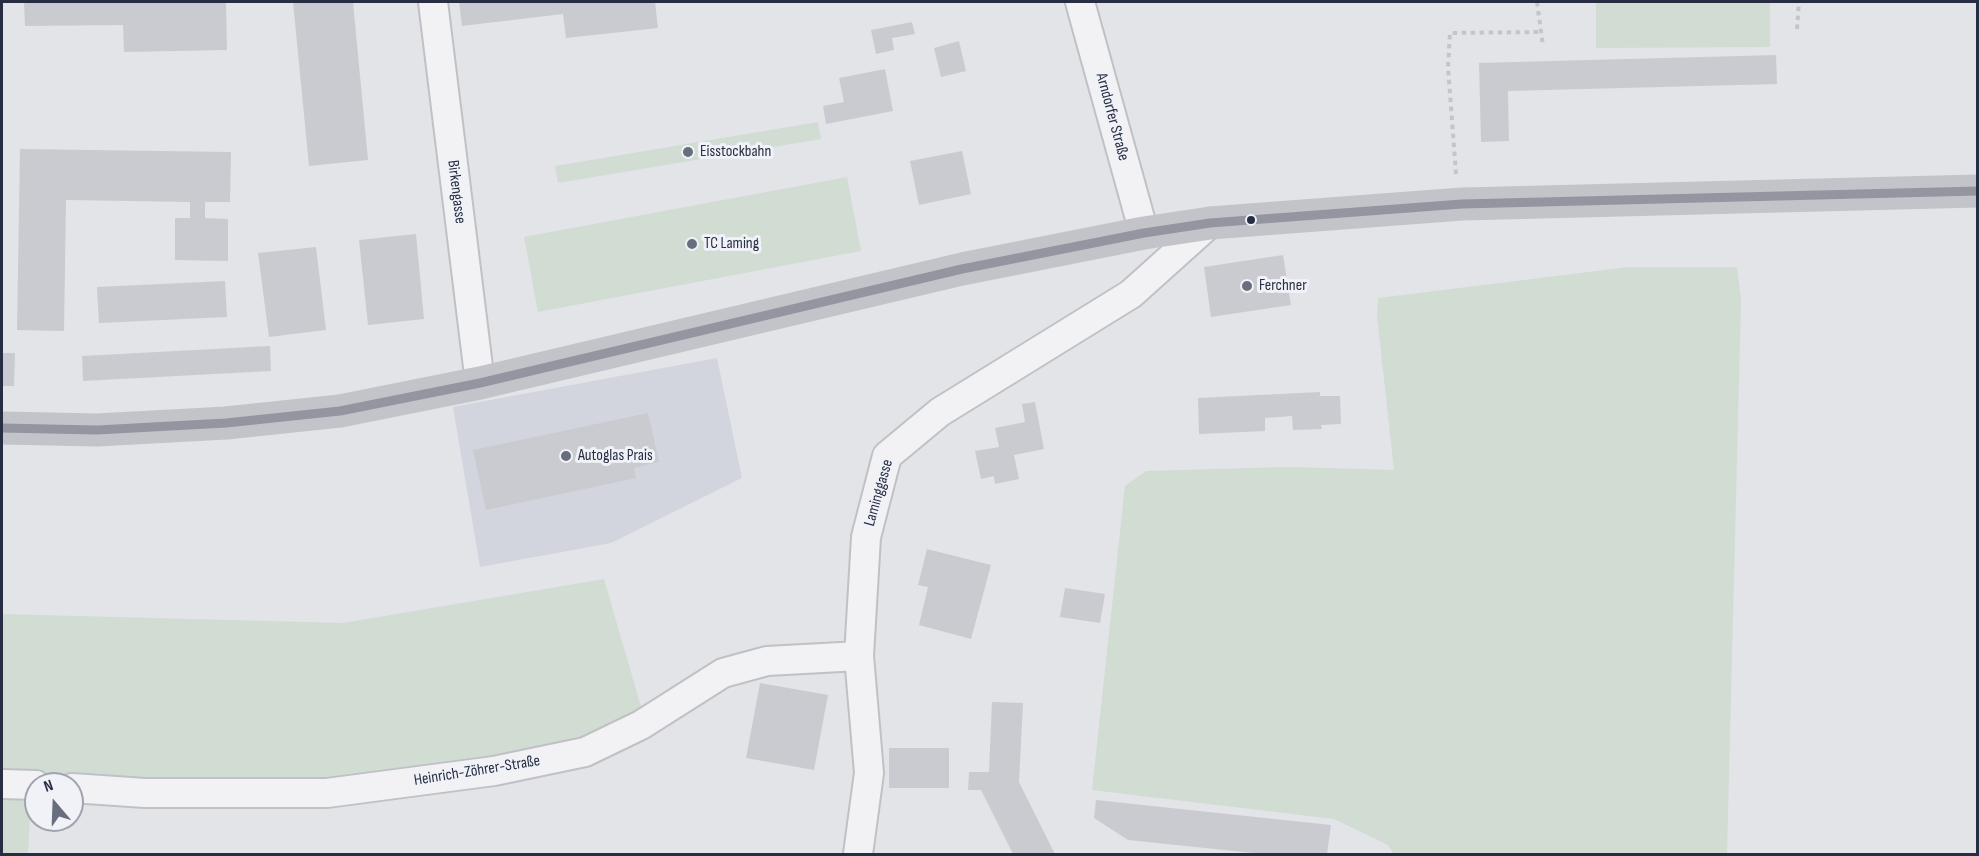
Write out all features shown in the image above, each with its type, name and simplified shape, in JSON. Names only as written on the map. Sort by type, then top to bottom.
[{"type":"main road","points":[[2,428],[97,430],[226,423],[340,411],[480,383],[962,269],[1143,233],[1210,223],[1458,205],[1977,191]]},
{"type":"street","name":"Birkengasse","points":[[433,2],[480,383]]},
{"type":"street","name":"Arndorfer Straße","points":[[1080,2],[1143,233]]},
{"type":"street","name":"Laminggasse","points":[[858,855],[869,773],[860,656],[866,537],[887,456],[940,412],[1131,294],[1210,223]]},
{"type":"street","name":"Heinrich-Zöhrer-Straße","points":[[84,789],[145,793],[327,793],[494,771],[585,752],[641,725],[723,673],[767,661],[860,656]]},
{"type":"street","points":[[2,784],[24,785]]},
{"type":"path","points":[[1538,2],[1543,46]]},
{"type":"path","points":[[1797,29],[1798,2]]},
{"type":"path","points":[[1458,205],[1448,67],[1450,33],[1541,32]]},
{"type":"shaded area","points":[[1596,2],[1770,2],[1770,47],[1596,48]]},
{"type":"shaded area","name":"Eisstockbahn","points":[[818,122],[821,139],[558,183],[555,166]]},
{"type":"shaded area","name":"TC Laming","points":[[847,177],[861,251],[538,312],[524,237]]},
{"type":"shaded area","points":[[1629,267],[1737,267],[1741,300],[1727,854],[1394,854],[1388,845],[1334,819],[1092,790],[1125,486],[1146,471],[1289,467],[1394,470],[1377,316],[1378,298]]},
{"type":"shaded area","points":[[717,358],[742,478],[611,543],[480,567],[453,407]]},
{"type":"shaded area","points":[[604,579],[648,731],[616,753],[562,772],[448,787],[84,784],[84,772],[24,772],[24,832],[29,832],[28,854],[2,854],[2,614],[343,623]]},
{"type":"building","points":[[24,2],[226,2],[227,50],[124,52],[123,25],[25,26]]},
{"type":"building","points":[[293,2],[353,2],[368,160],[309,166]]},
{"type":"building","points":[[459,2],[655,2],[658,28],[566,38],[563,14],[462,26]]},
{"type":"building","points":[[912,22],[915,34],[892,38],[894,50],[876,54],[871,30]]},
{"type":"building","points":[[959,41],[966,71],[941,77],[934,48]]},
{"type":"building","points":[[1776,55],[1777,84],[1508,91],[1509,141],[1481,142],[1479,63]]},
{"type":"building","points":[[885,69],[893,111],[826,124],[823,106],[844,102],[839,78]]},
{"type":"building","points":[[20,149],[231,152],[230,202],[205,202],[205,218],[228,219],[228,261],[175,260],[175,218],[190,218],[190,202],[66,200],[64,331],[17,330]]},
{"type":"building","points":[[962,151],[971,194],[919,205],[910,161]]},
{"type":"building","points":[[416,234],[424,319],[368,325],[359,240]]},
{"type":"building","points":[[316,247],[326,330],[269,337],[258,253]]},
{"type":"building","name":"Ferchner","points":[[1283,255],[1291,305],[1211,317],[1204,267]]},
{"type":"building","points":[[225,281],[227,317],[99,323],[97,287]]},
{"type":"building","points":[[270,346],[271,371],[83,381],[82,356]]},
{"type":"building","points":[[2,353],[15,353],[14,386],[2,386]]},
{"type":"building","points":[[1320,392],[1320,396],[1340,396],[1341,424],[1321,425],[1322,429],[1293,430],[1292,416],[1265,418],[1265,431],[1199,434],[1198,398]]},
{"type":"building","points":[[1035,402],[1044,449],[1014,455],[1019,479],[995,484],[994,476],[981,479],[975,451],[999,447],[995,428],[1025,422],[1022,404]]},
{"type":"building","name":"Autoglas Prais","points":[[648,413],[659,462],[634,468],[636,478],[486,510],[473,450]]},
{"type":"building","points":[[927,549],[991,565],[971,639],[919,625],[928,587],[918,585]]},
{"type":"building","points":[[1065,588],[1105,594],[1100,623],[1060,617]]},
{"type":"building","points":[[760,683],[828,695],[814,770],[746,758]]},
{"type":"building","points":[[992,702],[1023,703],[1019,782],[1055,854],[1013,854],[981,790],[968,790],[969,772],[989,772]]},
{"type":"building","points":[[889,748],[949,748],[949,788],[889,788]]},
{"type":"building","points":[[1096,800],[1331,825],[1327,854],[1263,854],[1128,840],[1094,818]]},
{"type":"transit line","points":[[2,428],[97,430],[226,423],[340,411],[480,383],[962,269],[1144,233],[1210,223],[1462,204],[1978,191]]},
{"type":"place","name":"Eisstockbahn","points":[[688,152]]},
{"type":"place","name":"TC Laming","points":[[692,244]]},
{"type":"place","name":"Ferchner","points":[[1247,286]]},
{"type":"place","name":"Autoglas Prais","points":[[566,456]]}]
